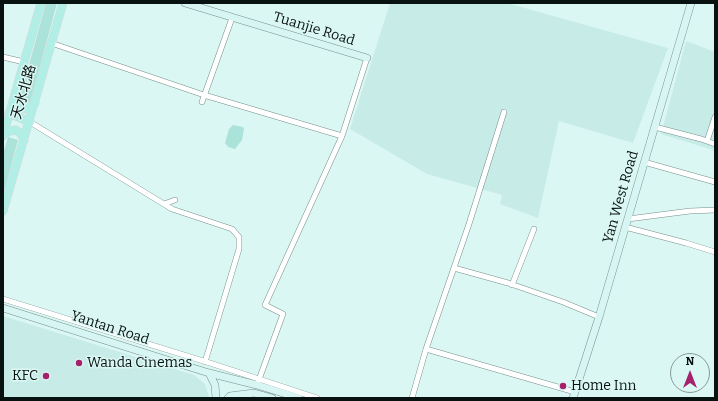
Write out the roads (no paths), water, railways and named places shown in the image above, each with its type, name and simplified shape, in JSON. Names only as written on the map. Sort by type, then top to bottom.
[{"type":"main road","name":"天水北路","points":[[3,135],[6,112],[14,98],[41,3]]},
{"type":"main road","name":"天水北路","points":[[3,212],[63,3]]},
{"type":"main road","name":"Tuanjie Road","points":[[185,3],[367,58]]},
{"type":"main road","name":"Yan West Road","points":[[574,395],[628,219],[691,3]]},
{"type":"main road","points":[[14,98],[17,106],[21,109],[27,109],[35,103]]},
{"type":"main road","points":[[6,112],[30,122]]},
{"type":"main road","points":[[3,135],[10,131],[16,130],[24,140]]},
{"type":"main road","name":"Yantan Road","points":[[3,308],[209,373],[258,382],[299,398]]},
{"type":"main road","points":[[209,373],[215,385],[216,398]]},
{"type":"main road","points":[[228,398],[230,396],[254,393],[272,398]]},
{"type":"street","points":[[202,102],[232,18]]},
{"type":"street","points":[[51,43],[204,95],[342,136]]},
{"type":"street","points":[[3,57],[24,62]]},
{"type":"street","points":[[258,382],[283,314],[265,305],[342,136],[367,58]]},
{"type":"street","points":[[412,398],[426,349],[490,159],[504,112]]},
{"type":"street","points":[[707,141],[715,117]]},
{"type":"street","points":[[30,122],[172,209],[232,229],[239,237],[239,249],[205,362]]},
{"type":"street","points":[[655,127],[715,144]]},
{"type":"street","points":[[644,162],[715,182]]},
{"type":"street","points":[[164,204],[174,200]]},
{"type":"street","points":[[628,219],[690,211],[715,210]]},
{"type":"street","points":[[625,228],[686,243],[715,252]]},
{"type":"street","points":[[512,285],[534,229]]},
{"type":"street","points":[[454,268],[512,285],[599,316]]},
{"type":"street","points":[[3,299],[205,362],[258,382],[317,398]]},
{"type":"street","points":[[426,349],[574,395]]},
{"type":"place","name":"Wanda Cinemas","points":[[79,363]]},
{"type":"place","name":"KFC","points":[[46,376]]},
{"type":"place","name":"Home Inn","points":[[563,386]]}]
